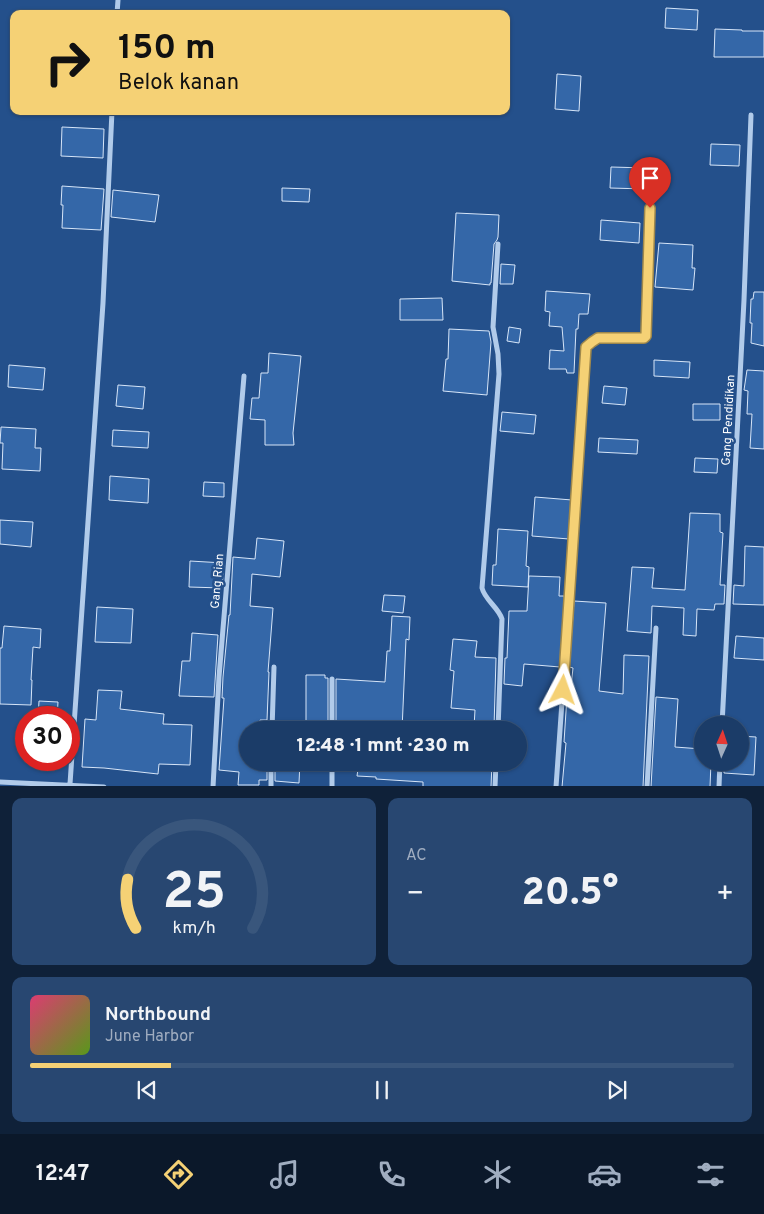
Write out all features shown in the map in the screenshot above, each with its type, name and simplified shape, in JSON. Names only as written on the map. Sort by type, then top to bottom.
[{"type":"street","points":[[70,784],[103,303],[112,115]]},
{"type":"street","name":"Gang Pendidikan","points":[[722,716],[744,300],[750,115]]},
{"type":"street","points":[[556,786],[586,347],[598,338],[644,338],[646,336],[650,208]]},
{"type":"street","points":[[498,244],[493,327],[498,354],[499,374],[482,588],[484,594],[497,609],[502,619],[498,721]]},
{"type":"street","name":"Gang Rian","points":[[213,786],[219,677],[244,376]]},
{"type":"street","points":[[647,786],[656,628]]},
{"type":"street","points":[[272,721],[274,667]]},
{"type":"street","points":[[332,679],[332,721]]},
{"type":"street","points":[[271,786],[272,771]]},
{"type":"street","points":[[332,771],[332,786]]},
{"type":"street","points":[[496,771],[496,786]]},
{"type":"street","points":[[719,786],[720,771]]},
{"type":"street","points":[[0,782],[104,786]]},
{"type":"building","points":[[666,8],[698,10],[697,30],[665,28]]},
{"type":"building","points":[[715,29],[764,31],[764,57],[714,57]]},
{"type":"building","points":[[557,74],[581,76],[579,111],[555,109]]},
{"type":"building","points":[[62,127],[104,129],[103,158],[61,156]]},
{"type":"building","points":[[711,144],[740,145],[739,166],[710,165]]},
{"type":"building","points":[[611,167],[647,168],[646,189],[610,188]]},
{"type":"building","points":[[62,186],[104,189],[101,230],[62,228]]},
{"type":"building","points":[[282,188],[310,189],[309,202],[282,201]]},
{"type":"building","points":[[113,190],[159,195],[155,222],[111,217]]},
{"type":"building","points":[[456,213],[499,215],[498,237],[494,244],[490,285],[452,281]]},
{"type":"building","points":[[601,220],[640,223],[639,243],[600,240]]},
{"type":"building","points":[[659,243],[693,245],[692,268],[695,268],[693,290],[655,287]]},
{"type":"building","points":[[501,264],[515,265],[513,284],[500,284]]},
{"type":"building","points":[[546,291],[590,294],[588,314],[579,314],[578,329],[576,329],[574,373],[567,373],[566,369],[549,369],[550,350],[564,351],[562,327],[549,326],[550,312],[545,311]]},
{"type":"building","points":[[754,292],[764,292],[764,346],[751,343],[751,299],[753,299]]},
{"type":"building","points":[[442,298],[443,320],[400,320],[400,299]]},
{"type":"building","points":[[509,327],[521,329],[519,343],[507,341]]},
{"type":"building","points":[[449,329],[489,331],[491,342],[487,395],[443,391],[446,359],[448,359]]},
{"type":"building","points":[[269,353],[301,356],[293,433],[294,445],[265,445],[265,420],[250,419],[252,398],[259,398],[261,373],[268,373]]},
{"type":"building","points":[[654,360],[690,362],[689,378],[654,376]]},
{"type":"building","points":[[9,365],[45,368],[43,390],[8,387]]},
{"type":"building","points":[[747,370],[764,371],[764,449],[750,448],[752,414],[747,414],[748,391],[744,390]]},
{"type":"building","points":[[118,385],[145,387],[143,409],[116,406]]},
{"type":"building","points":[[604,386],[627,388],[625,405],[602,403]]},
{"type":"building","points":[[693,404],[720,404],[720,420],[693,420]]},
{"type":"building","points":[[502,412],[536,415],[534,434],[500,431]]},
{"type":"building","points":[[1,427],[36,429],[35,448],[41,448],[40,471],[2,469],[3,443],[0,443]]},
{"type":"building","points":[[113,430],[149,432],[148,448],[112,446]]},
{"type":"building","points":[[599,438],[638,440],[637,454],[598,452]]},
{"type":"building","points":[[695,458],[718,459],[717,473],[694,472]]},
{"type":"building","points":[[110,476],[149,479],[148,503],[109,500]]},
{"type":"building","points":[[204,482],[224,483],[224,497],[203,496]]},
{"type":"building","points":[[535,497],[572,500],[569,539],[532,536]]},
{"type":"building","points":[[690,513],[720,514],[720,532],[723,533],[720,585],[725,585],[724,604],[715,604],[714,610],[697,609],[696,636],[683,635],[684,608],[652,606],[651,633],[627,631],[632,567],[654,568],[652,588],[685,590]]},
{"type":"building","points":[[0,520],[33,522],[31,547],[0,544]]},
{"type":"building","points":[[498,529],[528,531],[526,566],[529,567],[528,587],[492,585],[493,565],[496,565]]},
{"type":"building","points":[[257,538],[284,541],[280,577],[252,574],[250,606],[273,608],[268,672],[267,720],[239,721],[239,771],[267,771],[267,780],[259,780],[259,785],[238,785],[239,772],[219,770],[224,698],[222,698],[223,677],[230,615],[233,557],[255,559]]},
{"type":"building","points":[[745,546],[764,547],[764,605],[733,604],[734,585],[744,586]]},
{"type":"building","points":[[190,561],[224,563],[222,588],[189,587]]},
{"type":"building","points":[[529,576],[560,577],[559,596],[564,596],[565,600],[560,667],[524,664],[522,686],[504,684],[509,611],[527,611]]},
{"type":"building","points":[[384,595],[405,596],[403,613],[382,611]]},
{"type":"building","points":[[574,601],[606,603],[599,691],[623,694],[624,655],[649,656],[643,786],[562,786],[566,743],[564,742],[567,696],[570,696],[573,668],[569,667]]},
{"type":"building","points":[[97,607],[133,609],[131,643],[95,642]]},
{"type":"building","points":[[392,616],[410,617],[409,640],[406,639],[402,721],[336,721],[336,679],[385,682],[387,651],[390,651]]},
{"type":"building","points":[[4,626],[41,629],[40,648],[33,647],[31,705],[0,704],[0,648],[2,648]]},
{"type":"building","points":[[192,633],[218,635],[214,697],[179,696],[182,661],[190,661]]},
{"type":"building","points":[[736,636],[764,638],[764,660],[734,658]]},
{"type":"building","points":[[453,639],[477,641],[475,657],[496,658],[494,721],[474,721],[475,710],[451,708],[454,671],[450,670]]},
{"type":"building","points":[[306,675],[325,675],[325,678],[328,678],[328,721],[306,721]]},
{"type":"building","points":[[98,690],[122,691],[120,709],[164,714],[163,724],[192,725],[190,765],[159,764],[158,774],[82,767],[85,719],[96,720]]},
{"type":"building","points":[[656,697],[678,699],[675,747],[694,748],[694,771],[711,771],[710,786],[651,786]]},
{"type":"building","points":[[39,701],[58,702],[58,706],[39,706]]},
{"type":"building","points":[[749,737],[756,737],[754,775],[724,773],[724,771],[749,771]]},
{"type":"building","points":[[275,771],[300,771],[299,783],[275,781]]},
{"type":"building","points":[[358,771],[492,771],[491,786],[423,786],[423,782],[376,779],[376,777],[357,776]]},
{"type":"route","points":[[563,690],[586,347],[598,338],[644,338],[646,336],[650,208]]}]
